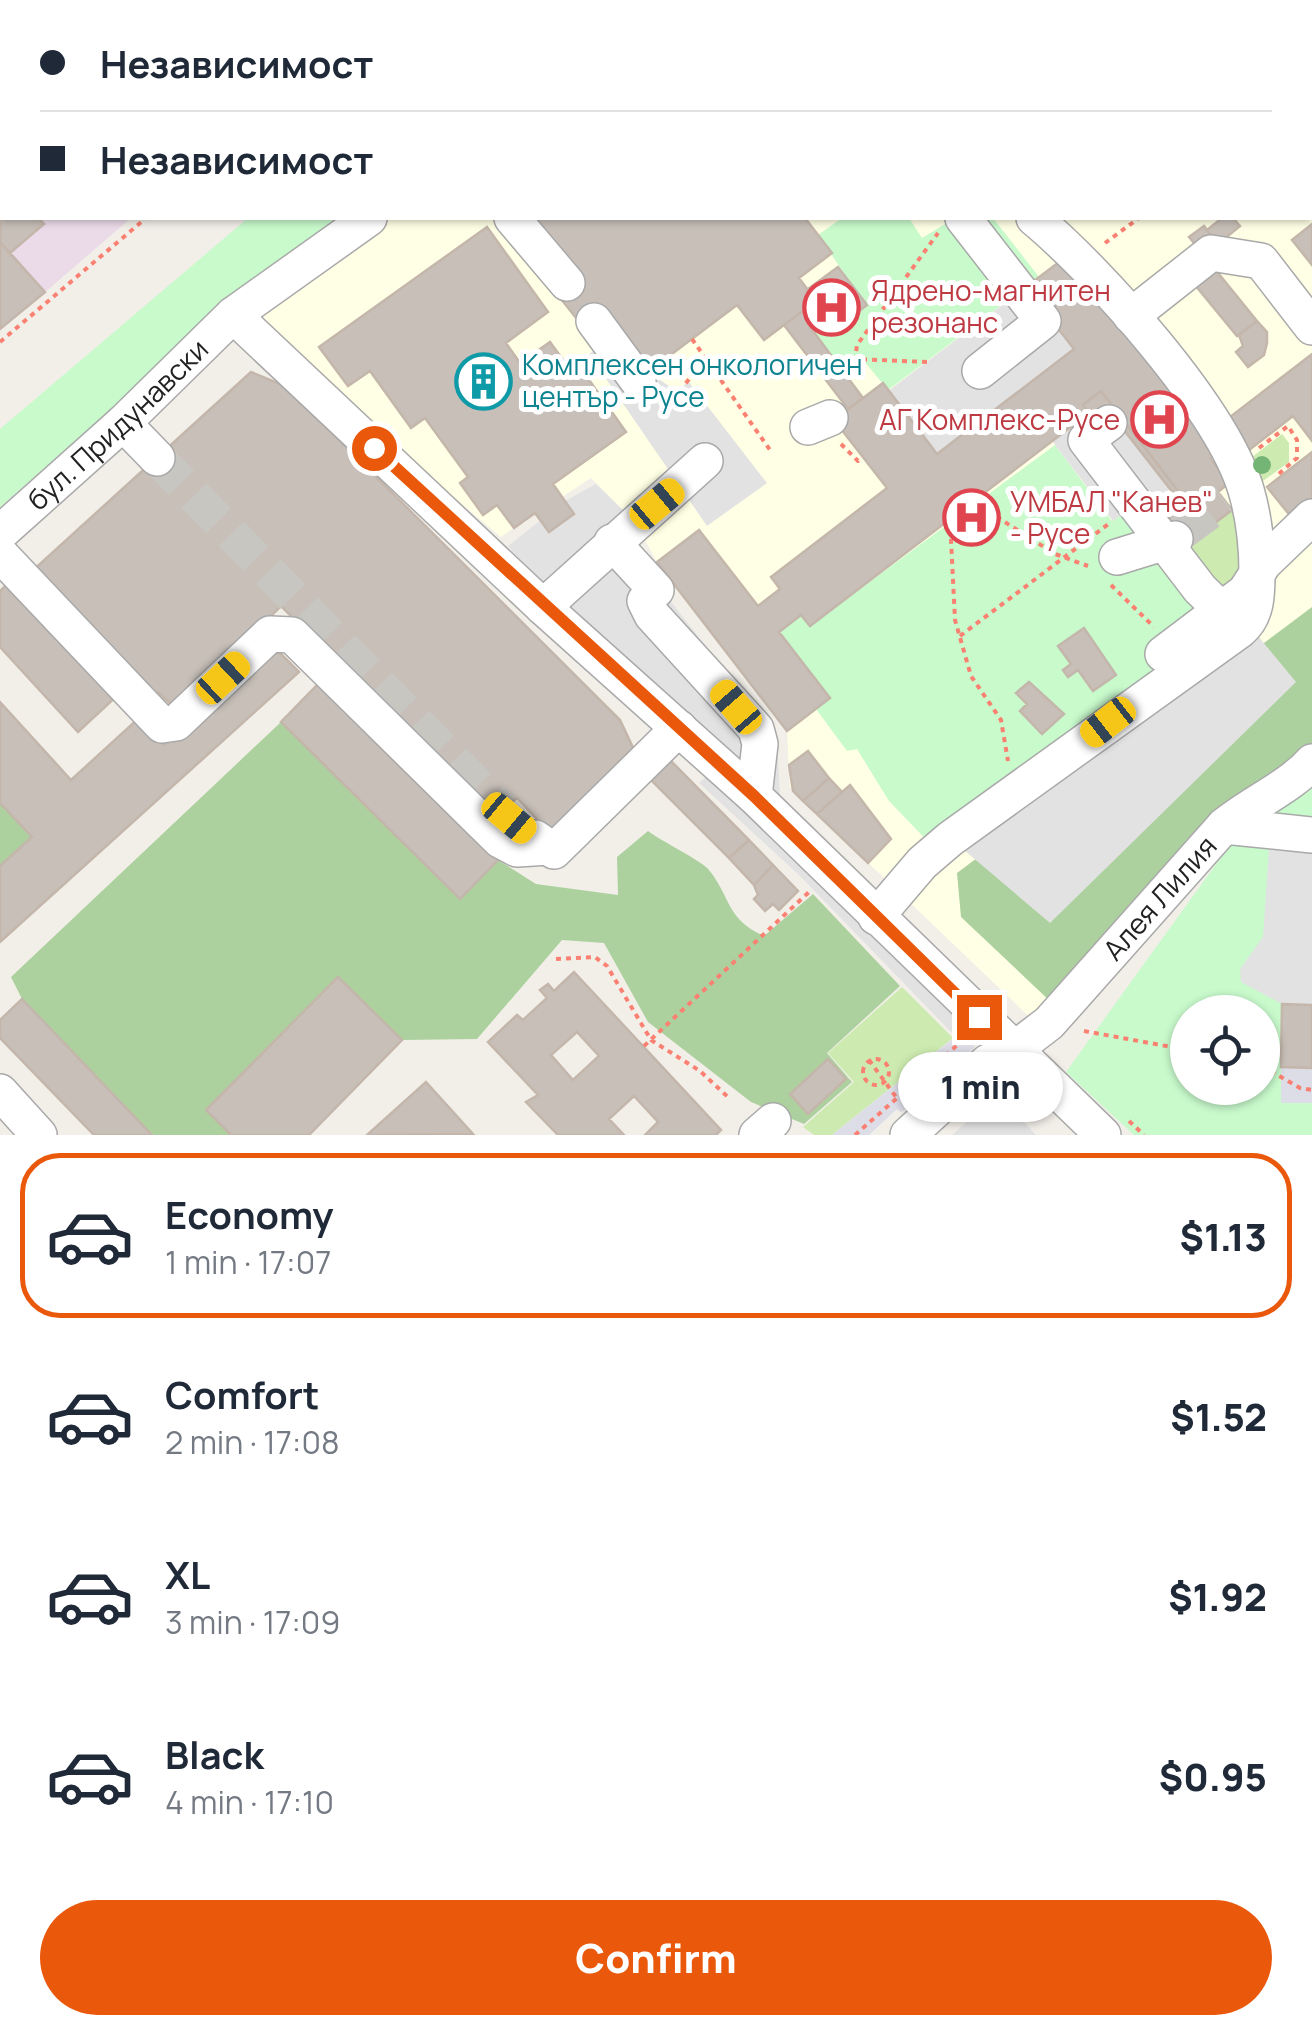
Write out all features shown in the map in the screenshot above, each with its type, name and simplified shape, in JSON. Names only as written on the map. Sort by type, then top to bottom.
[{"type":"street","name":"бул. Придунавски","points":[[0,533],[124,423],[234,315],[367,220]]},
{"type":"street","points":[[514,220],[567,282]]},
{"type":"street","points":[[1036,220],[1082,261],[1131,316],[1248,480],[1258,576]]},
{"type":"street","points":[[951,226],[1043,321],[980,371]]},
{"type":"street","points":[[1131,316],[1211,253],[1260,260],[1312,327]]},
{"type":"street","points":[[234,315],[543,607],[754,796],[1102,1135]]},
{"type":"street","points":[[594,321],[651,392]]},
{"type":"street","points":[[124,423],[157,458]]},
{"type":"street","points":[[1109,423],[1086,440],[1134,506],[1231,615]]},
{"type":"street","points":[[543,607],[705,461]]},
{"type":"street","points":[[876,917],[922,864],[1231,615],[1276,550],[1312,517]]},
{"type":"street","points":[[612,542],[652,581],[656,590],[645,601],[652,615],[756,729],[760,744],[754,796]]},
{"type":"street","points":[[1103,567],[1177,550]]},
{"type":"street","points":[[0,554],[162,726],[176,723],[270,634],[292,635],[500,840],[518,849],[549,848]]},
{"type":"street","points":[[1032,750],[1170,650],[1231,615]]},
{"type":"street","points":[[502,810],[554,852],[679,728]]},
{"type":"street","name":"Алея Лилия","points":[[908,1135],[964,1105],[988,1062],[1015,1049],[1049,1023],[1224,826],[1257,799],[1298,778],[1312,762]]},
{"type":"street","points":[[1224,826],[1312,834]]},
{"type":"street","points":[[0,1092],[33,1133]]},
{"type":"path","points":[[0,342],[144,220]]},
{"type":"path","points":[[1082,261],[1136,220]]},
{"type":"path","points":[[927,362],[855,359],[857,345],[951,226]]},
{"type":"path","points":[[692,338],[770,450]]},
{"type":"path","points":[[651,392],[678,392],[706,357]]},
{"type":"path","points":[[1288,426],[1297,440],[1297,458],[1248,480],[1288,426]]},
{"type":"path","points":[[827,431],[858,461],[864,458]]},
{"type":"path","points":[[960,636],[1134,506]]},
{"type":"path","points":[[996,807],[1008,767],[1008,739],[1001,720],[971,676],[960,636],[950,586],[951,521],[966,513],[986,510],[1064,557],[1103,567],[1170,650]]},
{"type":"path","points":[[644,1046],[812,889]]},
{"type":"path","points":[[556,959],[595,957],[608,966],[650,1040],[700,1071],[730,1099]]},
{"type":"path","points":[[1049,1023],[1170,1047]]},
{"type":"path","points":[[855,1135],[970,1034]]},
{"type":"path","points":[[869,1060],[890,1090]]},
{"type":"path","points":[[869,1060],[886,1064],[889,1071],[884,1082],[874,1085],[864,1078],[869,1060]]},
{"type":"path","points":[[1280,1076],[1312,1090]]},
{"type":"shaded area","points":[[1,220],[129,220],[0,331]]},
{"type":"shaded area","name":"УМБАЛ \"Канев\" - Русе","points":[[383,220],[1312,220],[1312,762],[1042,1029],[790,788],[787,731],[657,562],[635,522],[591,478],[562,497],[574,514],[535,513],[501,537],[240,319]]},
{"type":"shaded area","points":[[1026,287],[1074,349],[937,454],[888,391]]},
{"type":"shaded area","points":[[619,334],[648,372],[678,392],[688,381],[767,483],[707,526],[589,354]]},
{"type":"shaded area","points":[[1109,411],[1170,489],[1139,512],[1133,506],[1113,521],[1052,441],[1089,413]]},
{"type":"shaded area","points":[[596,484],[635,522],[638,559],[777,738],[780,798],[886,898],[979,1017],[955,1036],[799,875],[699,783],[719,765],[710,739],[610,642],[543,586],[508,546],[565,501]]},
{"type":"shaded area","points":[[1248,624],[1296,682],[1050,923],[951,839]]},
{"type":"shaded area","points":[[1270,833],[1312,835],[1312,1005],[1282,1004],[1280,995],[1265,995],[1241,982],[1240,969],[1263,937]]},
{"type":"shaded area","points":[[965,1029],[976,1040],[974,1048],[961,1059],[956,1055],[907,1102],[909,1106],[901,1112],[897,1109],[869,1135],[832,1135]]},
{"type":"shaded area","points":[[1281,1067],[1312,1068],[1312,1103],[1281,1103]]},
{"type":"shaded area","points":[[998,1094],[1036,1135],[952,1135]]},
{"type":"green space","points":[[246,220],[349,220],[219,315],[0,507],[0,429]]},
{"type":"green space","points":[[839,220],[910,220],[922,238],[952,220],[995,220],[1039,277],[888,390],[864,361],[845,373],[810,327],[819,321],[829,333],[866,305],[818,235]]},
{"type":"green space","points":[[1282,434],[1289,443],[1289,462],[1263,481],[1248,460]]},
{"type":"green space","points":[[1055,445],[1112,521],[1134,506],[1227,614],[937,851],[889,801],[857,749],[847,751],[816,709],[830,698],[779,632],[801,615],[810,626]]},
{"type":"green space","points":[[1232,510],[1241,525],[1240,587],[1228,593],[1185,546]]},
{"type":"green space","points":[[1312,607],[1312,752],[1052,1003],[961,917],[957,873]]},
{"type":"green space","points":[[281,722],[459,899],[498,860],[536,884],[618,895],[617,857],[648,831],[705,866],[736,915],[764,936],[813,894],[900,986],[827,1053],[852,1082],[804,1124],[751,1102],[648,1022],[604,943],[562,940],[477,1039],[402,1040],[337,977],[206,1110],[231,1135],[152,1135],[22,999],[11,977]]},
{"type":"green space","points":[[1312,785],[1312,1135],[1134,1135],[1066,1072],[1237,835]]},
{"type":"green space","points":[[0,803],[32,837],[0,866]]},
{"type":"green space","points":[[902,987],[953,1038],[832,1135],[814,1135],[803,1127],[854,1082],[828,1053]]},
{"type":"building","points":[[1,220],[40,220],[44,224],[10,253],[0,242]]},
{"type":"building","points":[[807,220],[832,253],[799,278],[816,301],[764,340],[737,305],[648,372],[577,319],[561,299],[534,221]]},
{"type":"building","points":[[1220,220],[1235,220],[1240,226],[1218,244],[1207,230]]},
{"type":"building","points":[[1312,224],[1312,265],[1292,240]]},
{"type":"building","points":[[1204,226],[1213,238],[1199,249],[1189,237]]},
{"type":"building","name":"Комплексен онкологичен център - Русе","points":[[487,227],[548,312],[506,343],[520,363],[550,342],[574,375],[582,370],[626,432],[553,484],[574,514],[549,532],[535,513],[514,528],[497,505],[483,515],[460,483],[468,477],[425,418],[411,428],[370,371],[348,386],[319,347]]},
{"type":"building","points":[[0,242],[45,292],[0,329]]},
{"type":"building","points":[[1071,253],[1223,450],[1211,459],[1229,483],[1218,492],[1232,510],[1189,543],[1167,515],[1185,500],[1101,391],[1083,405],[1089,413],[810,626],[801,615],[779,632],[830,698],[787,731],[657,562],[699,530],[758,606],[780,589],[771,577],[887,488],[834,420],[883,383],[937,454],[1074,349],[1026,287]]},
{"type":"building","points":[[1210,263],[1257,321],[1237,336],[1190,279]]},
{"type":"building","points":[[838,267],[867,305],[829,334],[819,321],[810,327],[863,398],[848,409],[784,325],[816,301],[808,289]]},
{"type":"building","points":[[1257,321],[1267,332],[1267,343],[1264,355],[1248,367],[1236,352],[1243,346],[1239,335]]},
{"type":"building","points":[[1312,354],[1312,441],[1293,416],[1244,454],[1221,424]]},
{"type":"building","points":[[251,372],[285,386],[620,720],[636,754],[554,837],[517,798],[494,817],[281,606],[176,709],[158,692],[151,697],[30,573]]},
{"type":"building","points":[[1101,391],[1185,500],[1181,503],[1109,411],[1095,421],[1083,405]]},
{"type":"building","points":[[1312,452],[1312,503],[1292,518],[1267,487]]},
{"type":"building","points":[[13,579],[119,694],[78,732],[0,647],[0,591]]},
{"type":"building","points":[[1084,628],[1116,675],[1093,691],[1078,670],[1068,677],[1063,670],[1071,664],[1058,646]]},
{"type":"building","points":[[273,646],[299,672],[0,942],[0,866],[32,837],[0,803],[0,702],[71,780],[140,717],[164,745]]},
{"type":"building","points":[[1029,682],[1064,714],[1042,734],[1020,711],[1027,704],[1016,693]]},
{"type":"building","points":[[319,683],[498,860],[460,899],[281,722]]},
{"type":"building","points":[[808,751],[829,778],[803,801],[793,791],[789,765]]},
{"type":"building","points":[[669,759],[749,840],[729,858],[649,778]]},
{"type":"building","points":[[829,778],[842,792],[817,814],[803,801]]},
{"type":"building","points":[[850,785],[891,839],[868,863],[817,814]]},
{"type":"building","points":[[749,840],[773,865],[754,885],[729,858]]},
{"type":"building","points":[[773,865],[798,891],[779,910],[773,904],[765,911],[754,899],[758,895],[754,885]]},
{"type":"building","points":[[574,972],[721,1130],[716,1135],[645,1135],[658,1122],[634,1096],[609,1119],[624,1135],[558,1135],[526,1102],[538,1095],[488,1042],[517,1015],[523,1020],[547,998],[540,990],[548,984],[554,991]],"holes":[[[577,1032],[599,1056],[573,1080],[551,1055]]]},
{"type":"building","points":[[338,977],[402,1040],[309,1135],[231,1135],[206,1110]]},
{"type":"building","points":[[22,999],[152,1135],[94,1135],[0,1038],[0,1020]]},
{"type":"building","points":[[1282,1004],[1312,1005],[1312,1068],[1281,1067]]},
{"type":"building","points":[[828,1059],[846,1079],[808,1114],[790,1094]]},
{"type":"building","points":[[426,1082],[473,1134],[367,1135]]},
{"type":"tunnel","points":[[157,458],[502,810]]},
{"type":"tunnel","points":[[1181,533],[1225,501]]},
{"type":"place","name":"Ядрено-магнитен резонанс","points":[[832,307]]},
{"type":"place","name":"Комплексен онкологичен център - Русе","points":[[483,381]]},
{"type":"place","name":"АГ Комплекс-Русе","points":[[1159,420]]},
{"type":"place","name":"УМБАЛ \"Канев\" - Русе","points":[[971,518]]},
{"type":"route","points":[[374,448],[543,607],[754,796],[979,1017]]}]
